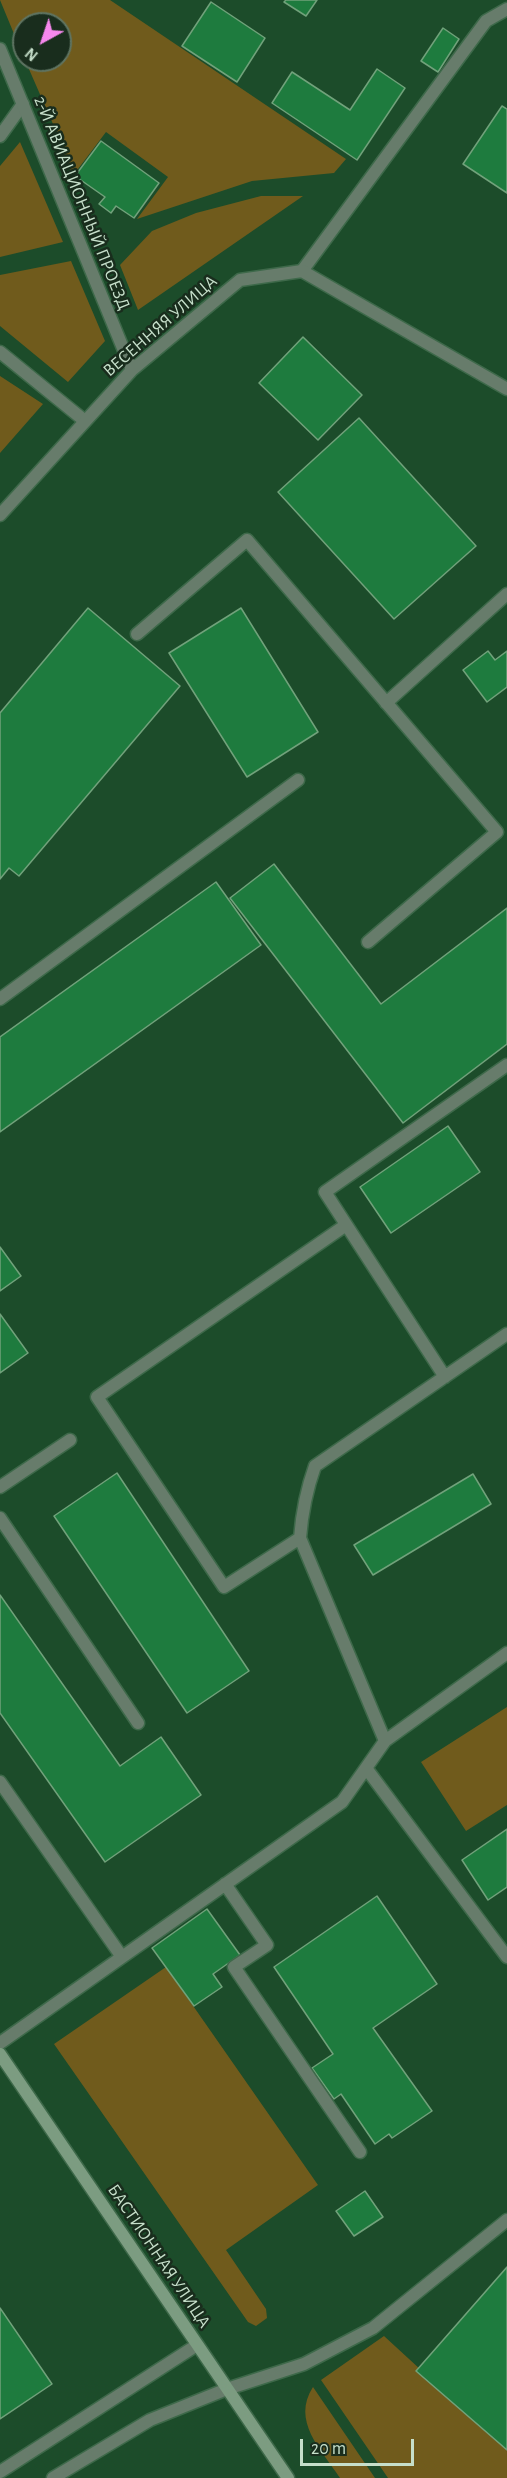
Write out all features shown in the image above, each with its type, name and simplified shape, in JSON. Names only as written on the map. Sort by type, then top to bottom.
[{"type":"main road","name":"БАСТИОННАЯ УЛИЦА","points":[[0,2054],[288,2478]]},
{"type":"street","points":[[507,9],[486,21],[302,271],[507,389]]},
{"type":"street","name":"2-Й АВИАЦИОННЫЙ ПРОЕЗД","points":[[0,49],[132,370]]},
{"type":"street","points":[[0,136],[23,104]]},
{"type":"street","name":"ВЕСЕННЯЯ УЛИЦА","points":[[0,515],[132,370],[240,280],[302,271]]},
{"type":"street","points":[[0,352],[85,421]]},
{"type":"street","points":[[137,634],[247,540],[497,832],[368,942]]},
{"type":"street","points":[[386,703],[507,594]]},
{"type":"street","points":[[0,999],[298,780]]},
{"type":"street","points":[[445,1377],[325,1192],[507,1065]]},
{"type":"street","points":[[300,1538],[224,1587],[97,1397],[346,1225]]},
{"type":"street","points":[[385,1741],[300,1538],[302,1510],[315,1466],[507,1334]]},
{"type":"street","points":[[0,1487],[70,1440]]},
{"type":"street","points":[[0,1518],[138,1723]]},
{"type":"street","points":[[0,2043],[342,1802],[385,1741],[507,1653]]},
{"type":"street","points":[[366,1768],[507,1957]]},
{"type":"street","points":[[0,1782],[122,1957]]},
{"type":"street","points":[[225,1884],[267,1945],[234,1967],[360,2152]]},
{"type":"street","points":[[53,2478],[150,2420],[227,2389],[304,2364],[373,2328],[507,2220]]},
{"type":"street","points":[[0,2472],[197,2345]]},
{"type":"shaded area","points":[[0,0],[110,0],[346,159],[334,173],[252,181],[137,219],[168,177],[106,132],[75,173],[64,165],[63,147],[30,72],[72,72],[72,12],[12,12],[12,29]]},
{"type":"shaded area","points":[[20,142],[63,242],[0,257],[0,166]]},
{"type":"shaded area","points":[[261,196],[303,196],[138,310],[120,265],[152,231],[196,213]]},
{"type":"shaded area","points":[[71,261],[105,341],[68,382],[0,326],[0,275]]},
{"type":"shaded area","points":[[0,376],[43,404],[0,453]]},
{"type":"shaded area","points":[[507,1707],[507,1805],[466,1831],[421,1762]]},
{"type":"shaded area","points":[[166,1967],[318,2185],[226,2250],[266,2309],[267,2318],[256,2326],[248,2322],[54,2044]]},
{"type":"shaded area","points":[[384,2336],[507,2449],[507,2478],[388,2478],[321,2380]]},
{"type":"shaded area","points":[[313,2387],[375,2478],[340,2478],[317,2445],[307,2423],[305,2411],[307,2399]]},
{"type":"building","points":[[286,0],[317,0],[306,16],[284,2]]},
{"type":"building","points":[[211,2],[265,38],[237,82],[182,46]]},
{"type":"building","points":[[443,28],[459,39],[438,72],[421,61]]},
{"type":"building","points":[[377,69],[405,88],[357,160],[272,103],[292,72],[350,110]]},
{"type":"building","points":[[502,106],[507,109],[507,193],[463,164]]},
{"type":"building","points":[[101,141],[159,183],[134,218],[116,206],[111,213],[99,204],[105,197],[75,176]]},
{"type":"building","points":[[303,337],[362,395],[318,440],[259,383]]},
{"type":"building","points":[[359,418],[476,546],[394,619],[278,492]]},
{"type":"building","points":[[88,608],[180,686],[19,876],[9,868],[0,879],[0,713]]},
{"type":"building","points":[[241,608],[318,732],[247,777],[169,653]]},
{"type":"building","points":[[488,651],[495,660],[507,651],[507,687],[487,702],[463,670]]},
{"type":"building","points":[[274,864],[381,1004],[507,908],[507,1044],[403,1123],[230,898]]},
{"type":"building","points":[[216,882],[261,945],[0,1132],[0,1037]]},
{"type":"building","points":[[448,1126],[480,1172],[391,1233],[360,1187]]},
{"type":"building","points":[[0,1247],[21,1276],[0,1291]]},
{"type":"building","points":[[0,1314],[28,1353],[0,1373]]},
{"type":"building","points":[[117,1473],[249,1671],[187,1713],[54,1516]]},
{"type":"building","points":[[473,1474],[491,1504],[373,1575],[354,1545]]},
{"type":"building","points":[[0,1595],[120,1766],[161,1737],[201,1795],[105,1862],[0,1713]]},
{"type":"building","points":[[507,1829],[507,1887],[488,1900],[462,1860]]},
{"type":"building","points":[[377,1896],[437,1984],[373,2028],[432,2111],[392,2138],[389,2134],[375,2144],[341,2094],[334,2099],[312,2068],[333,2054],[274,1967]]},
{"type":"building","points":[[207,1909],[240,1955],[213,1974],[222,1987],[194,2006],[152,1948]]},
{"type":"building","points":[[365,2191],[383,2217],[354,2236],[336,2211]]},
{"type":"building","points":[[507,2267],[507,2450],[416,2371]]},
{"type":"building","points":[[0,2308],[52,2384],[0,2419]]}]
